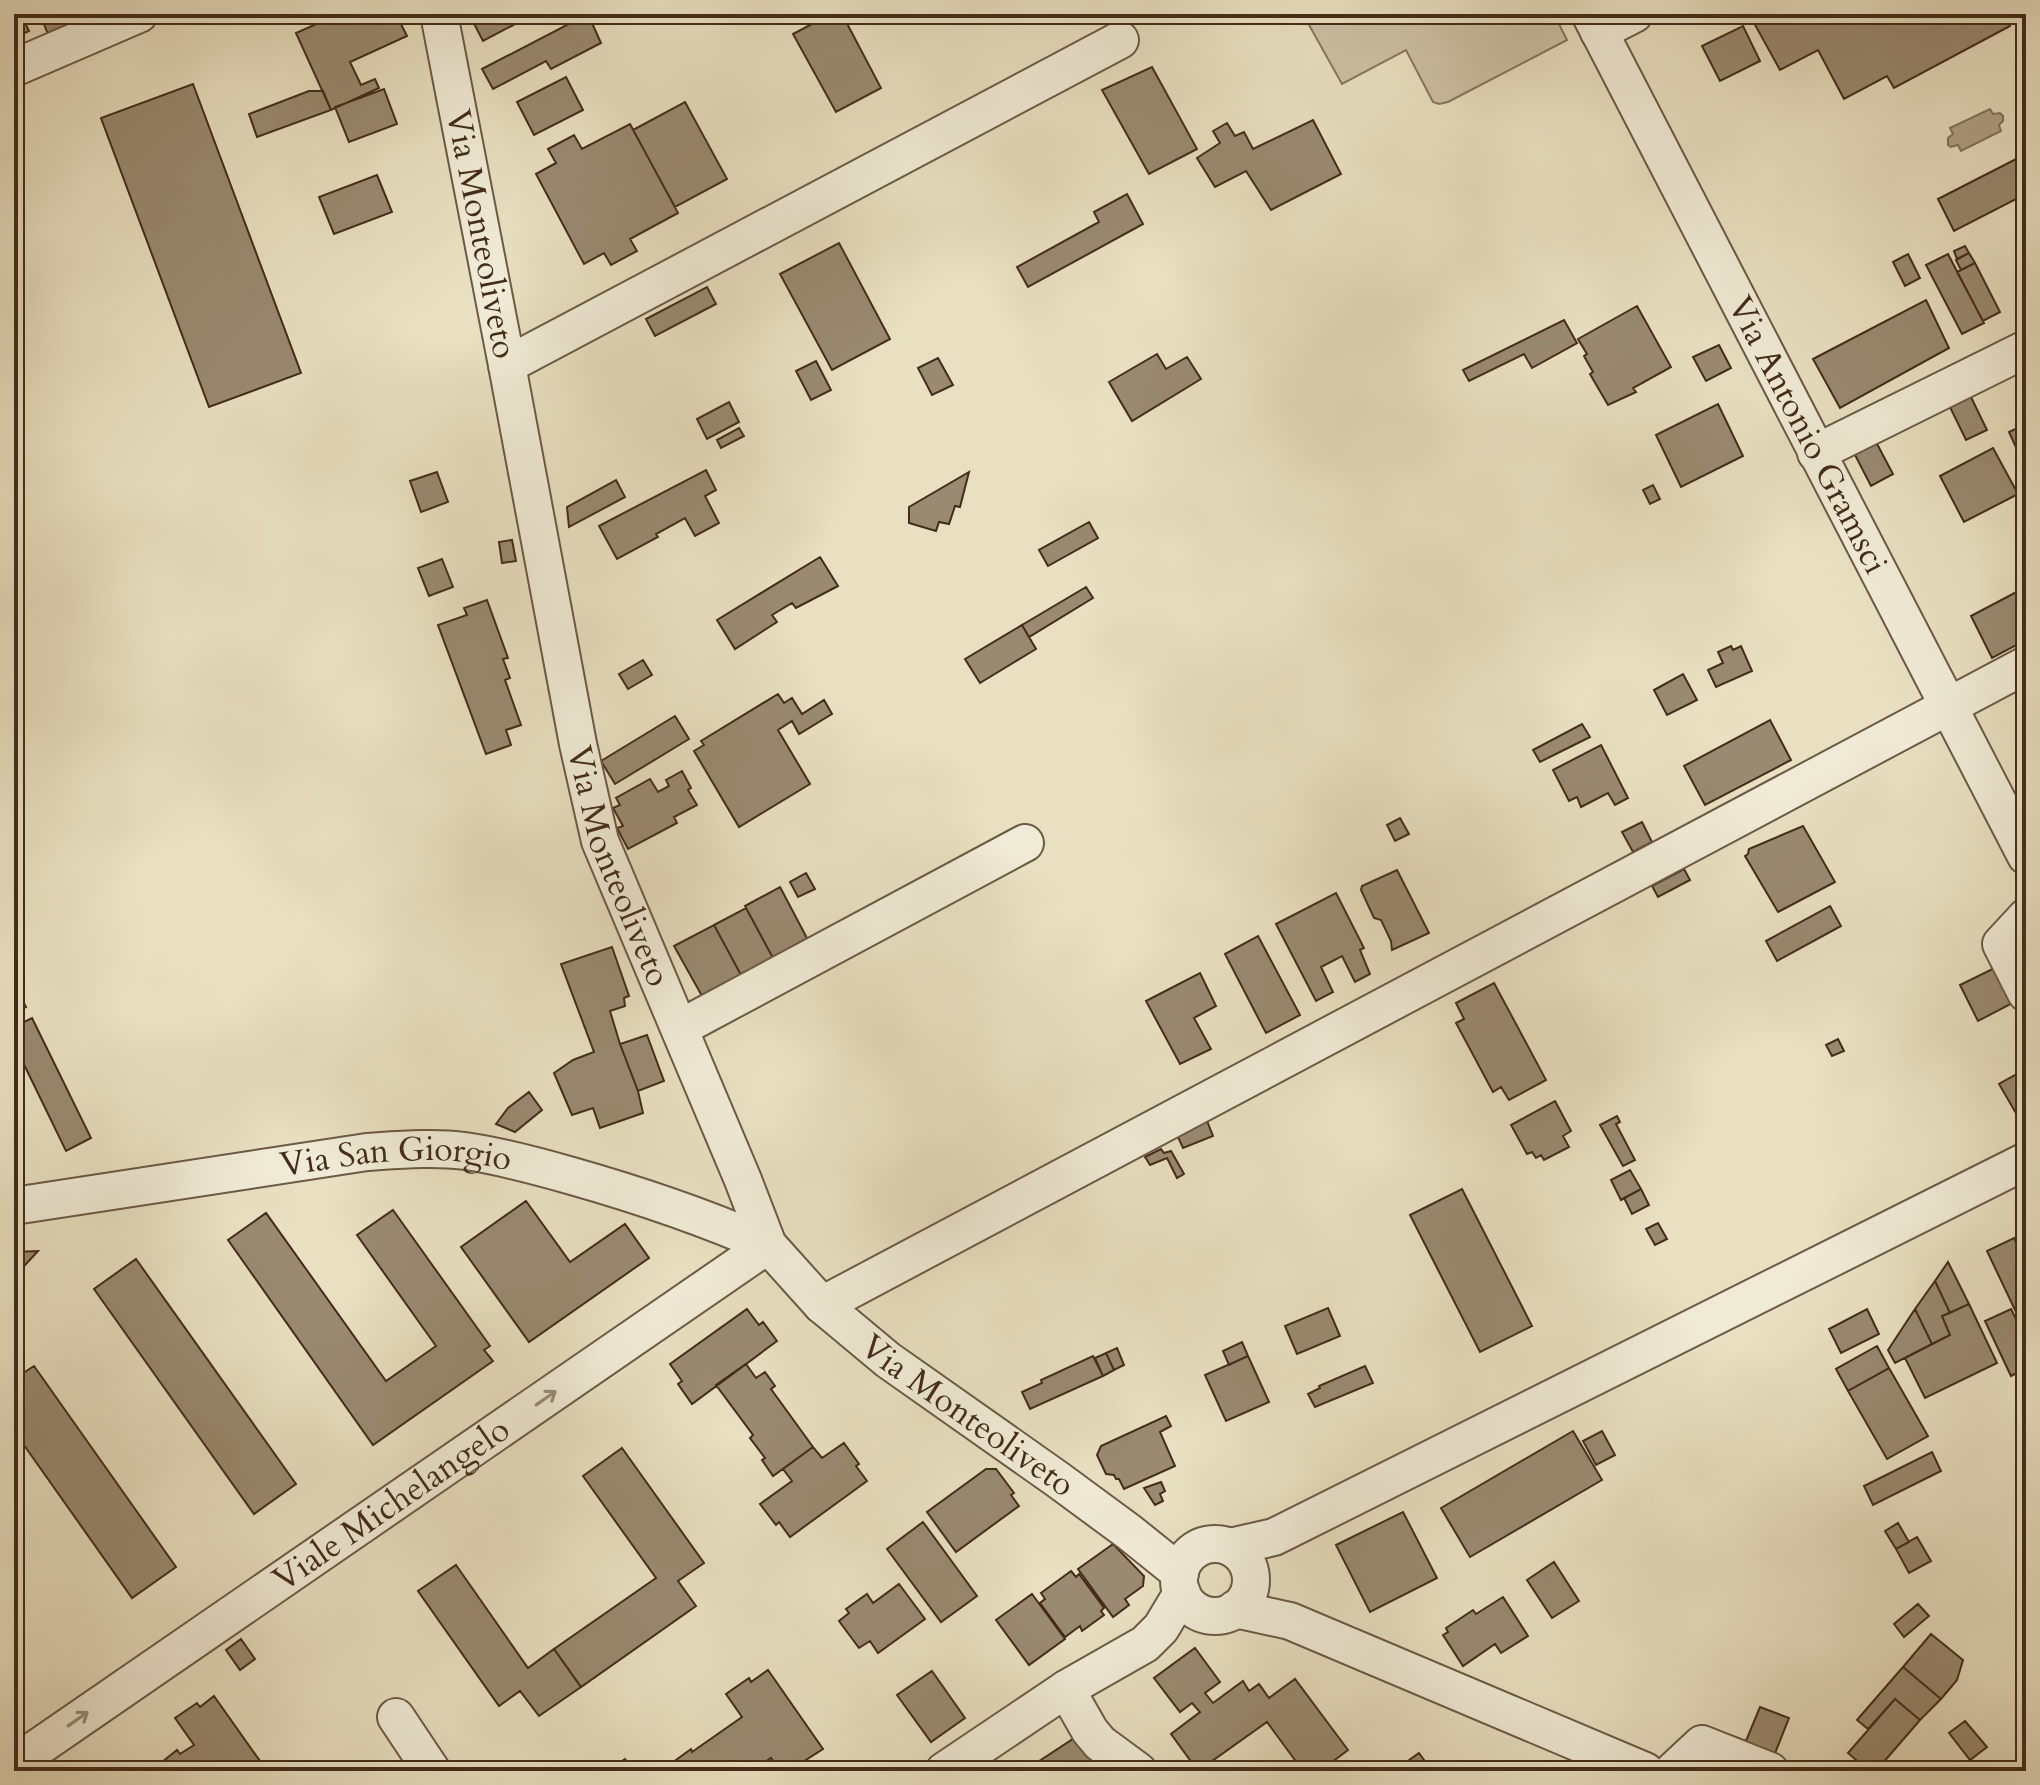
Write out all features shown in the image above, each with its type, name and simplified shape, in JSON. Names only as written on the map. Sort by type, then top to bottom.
[{"type":"street","points":[[14,68],[139,14]]},
{"type":"street","name":"Via Monteoliveto","points":[[439,14],[578,744],[600,841],[768,1245],[822,1305],[888,1360],[1129,1532],[1187,1593]]},
{"type":"street","points":[[1594,23],[1634,14]]},
{"type":"street","name":"Via Antonio Gramsci","points":[[1594,23],[2026,856]]},
{"type":"street","points":[[507,365],[1120,40]]},
{"type":"street","points":[[1816,453],[2026,349]]},
{"type":"street","points":[[822,1305],[2026,665]]},
{"type":"street","points":[[680,1028],[1025,843]]},
{"type":"street","points":[[2026,917],[2001,944],[2026,993]]},
{"type":"street","name":"Via San Giorgio","points":[[14,1206],[367,1152],[415,1149],[462,1151],[516,1160],[606,1186],[707,1219],[768,1245]]},
{"type":"street","points":[[1187,1593],[1219,1615],[1235,1572],[1274,1537],[2026,1161]]},
{"type":"street","name":"Viale Michelangelo","points":[[14,1764],[768,1245]]},
{"type":"street","name":"Via Monteoliveto","points":[[1129,1532],[1165,1540],[1235,1572],[1290,1621],[1645,1771]]},
{"type":"street","points":[[944,1771],[1066,1689],[1145,1644],[1187,1593],[1184,1561],[1193,1552],[1204,1546],[1235,1572]]},
{"type":"street","points":[[1066,1689],[1100,1743],[1138,1771]]},
{"type":"street","points":[[396,1717],[432,1771]]},
{"type":"street","points":[[1673,1771],[1702,1744],[1770,1771]]},
{"type":"shaded area","points":[[1554,14],[1567,40],[1439,104],[1433,102],[1406,50],[1342,84],[1304,16]]},
{"type":"shaded area","points":[[1990,109],[1993,114],[2003,116],[1999,125],[2001,131],[1961,151],[1958,145],[1948,145],[1948,138],[1953,134],[1950,128]]},
{"type":"building","points":[[14,14],[21,14],[29,31],[14,38]]},
{"type":"building","points":[[40,14],[64,14],[72,33],[51,42]]},
{"type":"building","points":[[339,14],[396,14],[407,36],[350,62],[361,85],[375,79],[379,88],[331,110],[296,33]]},
{"type":"building","points":[[469,14],[534,14],[483,41]]},
{"type":"building","points":[[588,14],[601,43],[551,69],[546,61],[493,89],[482,69]]},
{"type":"building","points":[[831,14],[842,14],[881,88],[836,112],[793,34]]},
{"type":"building","points":[[1770,14],[2004,14],[2010,26],[1894,88],[1887,76],[1844,99],[1818,50],[1780,70],[1754,23]]},
{"type":"building","points":[[1743,26],[1760,61],[1720,81],[1702,46]]},
{"type":"building","points":[[1152,67],[1197,149],[1149,174],[1102,90]]},
{"type":"building","points":[[566,77],[583,110],[534,135],[517,102]]},
{"type":"building","points":[[193,84],[301,373],[209,407],[101,118]]},
{"type":"building","points":[[384,89],[397,124],[349,142],[335,107]]},
{"type":"building","points":[[309,91],[323,91],[331,110],[257,137],[249,114]]},
{"type":"building","points":[[685,102],[727,179],[675,207],[633,130]]},
{"type":"building","points":[[1313,120],[1341,174],[1271,210],[1246,171],[1215,187],[1197,158],[1220,143],[1213,131],[1227,123],[1235,136],[1244,132],[1253,149]]},
{"type":"building","points":[[630,124],[678,213],[630,239],[637,251],[611,265],[604,253],[584,264],[536,174],[556,163],[548,149],[574,135],[582,149]]},
{"type":"building","points":[[2026,154],[2026,194],[1954,231],[1938,199]]},
{"type":"building","points":[[377,175],[392,212],[334,234],[319,197]]},
{"type":"building","points":[[1127,194],[1143,224],[1028,287],[1017,267],[1099,222],[1094,212]]},
{"type":"building","points":[[839,243],[890,339],[832,370],[780,274]]},
{"type":"building","points":[[1965,246],[1969,253],[1957,259],[1954,251]]},
{"type":"building","points":[[1969,253],[1975,263],[1961,270],[1956,260]]},
{"type":"building","points":[[1908,254],[1920,278],[1905,286],[1893,262]]},
{"type":"building","points":[[1948,254],[1984,323],[1962,334],[1926,265]]},
{"type":"building","points":[[1975,263],[2000,312],[1983,321],[1957,272]]},
{"type":"building","points":[[707,287],[716,304],[655,336],[646,319]]},
{"type":"building","points":[[1926,300],[1949,348],[1840,408],[1813,359]]},
{"type":"building","points":[[1637,306],[1671,367],[1633,388],[1636,392],[1608,405],[1590,374],[1593,372],[1584,356],[1587,354],[1578,339]]},
{"type":"building","points":[[1564,320],[1577,343],[1532,368],[1524,354],[1469,381],[1463,370]]},
{"type":"building","points":[[1719,345],[1731,368],[1706,381],[1693,357]]},
{"type":"building","points":[[1157,354],[1166,369],[1187,357],[1201,379],[1132,421],[1109,382]]},
{"type":"building","points":[[938,358],[953,385],[932,395],[918,368]]},
{"type":"building","points":[[816,361],[831,390],[811,400],[796,371]]},
{"type":"building","points":[[1969,393],[1987,430],[1966,440],[1948,403]]},
{"type":"building","points":[[729,402],[739,422],[707,439],[697,419]]},
{"type":"building","points":[[1718,404],[1743,456],[1681,487],[1656,435]]},
{"type":"building","points":[[2026,424],[2026,451],[2019,454],[2009,432]]},
{"type":"building","points":[[739,428],[744,436],[721,448],[717,440]]},
{"type":"building","points":[[1876,442],[1893,474],[1871,486],[1854,453]]},
{"type":"building","points":[[1993,448],[2018,494],[1964,522],[1940,476]]},
{"type":"building","points":[[706,470],[716,490],[705,496],[719,523],[695,536],[685,518],[617,559],[599,526]]},
{"type":"building","points":[[437,472],[448,502],[421,512],[410,481]]},
{"type":"building","points":[[969,472],[960,507],[955,506],[949,524],[939,522],[936,531],[909,523],[909,507]]},
{"type":"building","points":[[616,480],[625,497],[569,527],[567,507]]},
{"type":"building","points":[[1653,485],[1660,499],[1650,504],[1643,490]]},
{"type":"building","points":[[1089,522],[1098,538],[1048,566],[1039,550]]},
{"type":"building","points":[[512,540],[516,561],[502,563],[499,542]]},
{"type":"building","points":[[820,557],[838,586],[796,608],[792,603],[772,615],[777,622],[735,649],[717,620]]},
{"type":"building","points":[[442,559],[453,587],[429,596],[418,568]]},
{"type":"building","points":[[1086,587],[1093,598],[1029,637],[1022,625]]},
{"type":"building","points":[[2026,587],[2026,640],[1992,658],[1971,616]]},
{"type":"building","points":[[487,600],[508,658],[503,659],[510,678],[505,680],[521,725],[506,730],[511,745],[486,754],[438,625],[467,615],[464,608]]},
{"type":"building","points":[[1022,625],[1036,649],[980,683],[965,659]]},
{"type":"building","points":[[1731,646],[1733,650],[1741,646],[1752,671],[1716,687],[1708,670],[1723,663],[1718,652]]},
{"type":"building","points":[[643,660],[652,675],[628,689],[619,674]]},
{"type":"building","points":[[1683,674],[1697,700],[1667,715],[1654,690]]},
{"type":"building","points":[[778,694],[784,703],[792,698],[802,714],[824,700],[832,714],[799,734],[792,721],[778,730],[810,784],[739,827],[694,751],[704,745],[701,741]]},
{"type":"building","points":[[675,716],[689,739],[615,784],[601,761]]},
{"type":"building","points":[[1770,720],[1791,760],[1705,805],[1684,766]]},
{"type":"building","points":[[1582,724],[1590,737],[1540,762],[1533,750]]},
{"type":"building","points":[[1601,745],[1628,798],[1615,805],[1608,793],[1581,807],[1577,797],[1569,801],[1553,770]]},
{"type":"building","points":[[682,771],[697,805],[674,817],[677,823],[628,849],[617,828],[623,826],[613,808],[620,805],[616,798],[650,779],[658,792],[669,786],[666,780]]},
{"type":"building","points":[[1400,818],[1409,834],[1395,841],[1387,825]]},
{"type":"building","points":[[1642,822],[1652,842],[1633,852],[1622,832]]},
{"type":"building","points":[[1803,826],[1835,882],[1778,912],[1745,856],[1749,849]]},
{"type":"building","points":[[1684,869],[1690,880],[1658,897],[1652,886]]},
{"type":"building","points":[[1397,870],[1429,933],[1392,950],[1381,920],[1374,918],[1361,890],[1362,886]]},
{"type":"building","points":[[806,873],[815,889],[798,897],[790,882]]},
{"type":"building","points":[[780,887],[808,940],[773,958],[745,906]]},
{"type":"building","points":[[1336,893],[1364,948],[1360,950],[1370,974],[1355,982],[1342,956],[1321,967],[1333,992],[1316,1001],[1276,924]]},
{"type":"building","points":[[1830,906],[1841,926],[1777,961],[1766,941]]},
{"type":"building","points":[[746,908],[773,958],[741,975],[714,925]]},
{"type":"building","points":[[714,925],[741,975],[702,996],[674,946]]},
{"type":"building","points":[[1258,936],[1300,1015],[1266,1033],[1225,954]]},
{"type":"building","points":[[612,947],[629,996],[624,998],[625,1006],[610,1011],[643,1113],[600,1128],[593,1108],[572,1115],[554,1073],[573,1060],[594,1052],[561,964]]},
{"type":"building","points":[[2023,954],[2026,996],[1978,1021],[1960,985]]},
{"type":"building","points":[[1200,973],[1216,1006],[1194,1018],[1211,1049],[1180,1064],[1146,1001]]},
{"type":"building","points":[[14,983],[26,1007],[14,1013]]},
{"type":"building","points":[[1494,983],[1546,1080],[1509,1100],[1501,1087],[1493,1092],[1456,1023],[1464,1019],[1456,1003]]},
{"type":"building","points":[[32,1018],[91,1138],[66,1151],[14,1044],[14,1027]]},
{"type":"building","points":[[647,1035],[664,1081],[638,1091],[620,1044]]},
{"type":"building","points":[[1838,1039],[1844,1051],[1832,1056],[1826,1045]]},
{"type":"building","points":[[2026,1069],[2026,1110],[2017,1115],[1999,1084]]},
{"type":"building","points":[[529,1092],[542,1110],[515,1132],[496,1124],[508,1108]]},
{"type":"building","points":[[1555,1101],[1571,1131],[1563,1136],[1569,1147],[1544,1160],[1541,1155],[1536,1158],[1532,1152],[1527,1154],[1511,1125]]},
{"type":"building","points":[[1617,1116],[1620,1122],[1616,1124],[1635,1160],[1623,1166],[1600,1125]]},
{"type":"building","points":[[1207,1121],[1213,1136],[1183,1148],[1177,1135]]},
{"type":"building","points":[[1161,1149],[1164,1153],[1171,1151],[1184,1174],[1177,1178],[1167,1158],[1150,1165],[1145,1157]]},
{"type":"building","points":[[1630,1170],[1641,1189],[1621,1200],[1611,1180]]},
{"type":"building","points":[[1462,1189],[1532,1326],[1480,1352],[1410,1215]]},
{"type":"building","points":[[1641,1189],[1649,1205],[1632,1214],[1624,1198]]},
{"type":"building","points":[[526,1201],[570,1262],[625,1224],[649,1258],[529,1342],[461,1247]]},
{"type":"building","points":[[393,1210],[490,1346],[484,1350],[493,1361],[373,1445],[228,1240],[266,1213],[386,1381],[436,1346],[357,1235]]},
{"type":"building","points":[[1658,1223],[1667,1239],[1655,1245],[1646,1229]]},
{"type":"building","points":[[2026,1233],[2026,1259],[2016,1238]]},
{"type":"building","points":[[2014,1238],[2026,1264],[2026,1333],[1987,1251]]},
{"type":"building","points":[[38,1251],[14,1277],[14,1252]]},
{"type":"building","points":[[136,1259],[296,1484],[254,1514],[94,1289]]},
{"type":"building","points":[[1948,1262],[1969,1304],[1950,1313],[1935,1281]]},
{"type":"building","points":[[1935,1281],[1950,1313],[1942,1316],[1950,1335],[1932,1344],[1915,1309]]},
{"type":"building","points":[[1969,1304],[1997,1363],[1925,1398],[1905,1358],[1950,1335],[1942,1316]]},
{"type":"building","points":[[1328,1308],[1340,1336],[1297,1354],[1285,1326]]},
{"type":"building","points":[[747,1309],[759,1325],[763,1322],[777,1341],[692,1404],[678,1384],[682,1381],[670,1364]]},
{"type":"building","points":[[1867,1309],[1879,1334],[1841,1353],[1829,1329]]},
{"type":"building","points":[[1915,1309],[1932,1344],[1895,1363],[1888,1350]]},
{"type":"building","points":[[2011,1309],[2026,1339],[2026,1368],[2011,1376],[1985,1321]]},
{"type":"building","points":[[1242,1342],[1248,1356],[1229,1365],[1223,1351]]},
{"type":"building","points":[[1877,1346],[1889,1368],[1848,1391],[1836,1369]]},
{"type":"building","points":[[1117,1348],[1124,1365],[1114,1370],[1106,1353]]},
{"type":"building","points":[[1106,1353],[1114,1370],[1103,1376],[1095,1358]]},
{"type":"building","points":[[1093,1356],[1103,1376],[1030,1409],[1022,1392]]},
{"type":"building","points":[[1248,1356],[1269,1402],[1226,1421],[1205,1375]]},
{"type":"building","points":[[746,1364],[756,1378],[765,1372],[775,1386],[771,1389],[813,1447],[773,1476],[762,1460],[765,1458],[750,1438],[753,1435],[716,1385]]},
{"type":"building","points":[[34,1366],[176,1567],[132,1598],[14,1431],[14,1379]]},
{"type":"building","points":[[1365,1366],[1373,1383],[1315,1407],[1308,1394]]},
{"type":"building","points":[[1889,1368],[1928,1436],[1887,1459],[1848,1391]]},
{"type":"building","points":[[1166,1416],[1171,1426],[1160,1432],[1175,1466],[1124,1489],[1119,1479],[1106,1474],[1097,1455],[1101,1446]]},
{"type":"building","points":[[1573,1431],[1602,1480],[1470,1557],[1441,1508]]},
{"type":"building","points":[[1602,1431],[1615,1455],[1596,1465],[1583,1441]]},
{"type":"building","points":[[844,1443],[867,1481],[790,1537],[760,1504],[792,1481],[783,1469],[813,1447],[822,1458]]},
{"type":"building","points":[[622,1448],[704,1563],[678,1581],[696,1606],[581,1687],[554,1649],[656,1578],[583,1476]]},
{"type":"building","points":[[1932,1452],[1941,1471],[1873,1505],[1864,1486]]},
{"type":"building","points":[[986,1469],[996,1469],[1014,1493],[1011,1495],[1019,1506],[956,1552],[927,1512]]},
{"type":"building","points":[[1161,1482],[1165,1491],[1160,1494],[1163,1501],[1155,1505],[1144,1488]]},
{"type":"building","points":[[1403,1512],[1437,1578],[1370,1612],[1336,1545]]},
{"type":"building","points":[[923,1522],[977,1596],[941,1622],[887,1549]]},
{"type":"building","points":[[1898,1523],[1909,1542],[1896,1549],[1885,1531]]},
{"type":"building","points":[[1917,1537],[1931,1561],[1909,1573],[1896,1549]]},
{"type":"building","points":[[1113,1544],[1144,1576],[1143,1586],[1125,1599],[1129,1605],[1113,1617],[1078,1569]]},
{"type":"building","points":[[1554,1562],[1579,1601],[1552,1618],[1527,1580]]},
{"type":"building","points":[[456,1565],[528,1668],[554,1649],[581,1687],[539,1716],[520,1691],[499,1706],[418,1591]]},
{"type":"building","points":[[1071,1571],[1076,1577],[1079,1574],[1104,1608],[1101,1611],[1104,1615],[1082,1631],[1080,1626],[1065,1637],[1040,1603],[1045,1599],[1041,1593]]},
{"type":"building","points":[[899,1584],[925,1619],[878,1653],[870,1641],[859,1648],[839,1621],[849,1613],[846,1609],[867,1594],[873,1603]]},
{"type":"building","points":[[1032,1594],[1065,1639],[1029,1665],[996,1620]]},
{"type":"building","points":[[1503,1597],[1528,1636],[1501,1653],[1495,1644],[1463,1666],[1443,1635],[1448,1632],[1446,1628],[1473,1610],[1476,1614]]},
{"type":"building","points":[[1918,1604],[1929,1616],[1904,1637],[1894,1624]]},
{"type":"building","points":[[1931,1634],[1963,1660],[1957,1680],[1941,1699],[1903,1667]]},
{"type":"building","points":[[241,1639],[255,1659],[240,1670],[226,1650]]},
{"type":"building","points":[[1195,1648],[1220,1682],[1205,1693],[1213,1703],[1243,1681],[1249,1691],[1259,1684],[1269,1698],[1295,1679],[1348,1750],[1320,1771],[1303,1771],[1267,1722],[1198,1771],[1171,1734],[1200,1712],[1192,1703],[1180,1712],[1154,1678]]},
{"type":"building","points":[[1903,1667],[1941,1699],[1920,1720],[1895,1699],[1868,1729],[1857,1720]]},
{"type":"building","points":[[768,1670],[823,1749],[806,1760],[809,1763],[798,1771],[780,1771],[771,1758],[752,1771],[656,1771],[691,1749],[692,1752],[742,1717],[726,1694],[749,1678],[751,1682]]},
{"type":"building","points":[[932,1671],[965,1718],[931,1742],[897,1695]]},
{"type":"building","points":[[214,1696],[267,1771],[151,1771],[177,1750],[180,1754],[194,1745],[175,1718],[197,1703],[200,1707]]},
{"type":"building","points":[[1895,1699],[1920,1720],[1876,1771],[1869,1771],[1848,1753]]},
{"type":"building","points":[[1760,1707],[1789,1718],[1768,1771],[1707,1757],[1717,1730],[1746,1741]]},
{"type":"building","points":[[1965,1721],[1987,1747],[1970,1760],[1949,1733]]},
{"type":"building","points":[[1076,1737],[1099,1771],[1024,1771]]},
{"type":"building","points":[[1419,1753],[1432,1771],[1394,1771]]},
{"type":"building","points":[[625,1759],[634,1771],[607,1771]]}]
